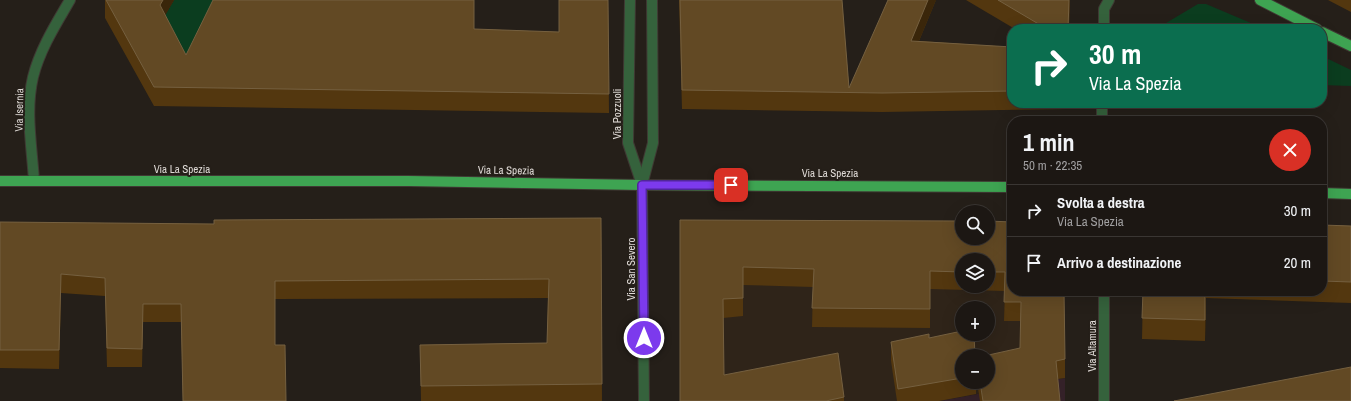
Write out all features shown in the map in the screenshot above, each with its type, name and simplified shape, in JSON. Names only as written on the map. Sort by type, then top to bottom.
[{"type":"main road","points":[[1260,0],[1307,24]]},
{"type":"main road","points":[[1327,34],[1351,46]]},
{"type":"main road","name":"Via La Spezia","points":[[0,181],[410,181],[642,185],[1007,187]]},
{"type":"main road","points":[[1327,193],[1351,194]]},
{"type":"street","name":"Via Isernia","points":[[34,181],[30,109],[32,84],[40,56],[70,0]]},
{"type":"street","name":"Via Pozzuoli","points":[[630,0],[628,143],[642,185]]},
{"type":"street","points":[[642,185],[653,143],[652,0]]},
{"type":"street","points":[[1104,24],[1104,9],[1109,0]]},
{"type":"street","name":"Via San Severo","points":[[642,185],[644,401]]},
{"type":"street","name":"Via Altamura","points":[[1104,296],[1104,401]]},
{"type":"shaded area","points":[[680,239],[955,240],[955,245],[995,245],[995,240],[1007,240],[1007,296],[1064,296],[1065,378],[939,401],[680,401]]},
{"type":"shaded area","points":[[1065,378],[1065,401],[939,401]]},
{"type":"green space","points":[[174,0],[223,0],[412,55],[175,53],[160,24]]},
{"type":"green space","points":[[1198,4],[1206,4],[1253,24],[1164,24]]},
{"type":"green space","points":[[1327,58],[1351,70],[1351,86],[1327,85]]},
{"type":"building","points":[[106,0],[163,0],[160,5],[186,55],[213,0],[474,0],[474,29],[559,32],[559,0],[608,0],[609,94],[154,87]]},
{"type":"building","points":[[680,0],[842,0],[849,88],[888,0],[928,0],[911,41],[1007,47],[1007,91],[882,93],[682,90]]},
{"type":"building","points":[[998,0],[1069,0],[1068,24],[1039,24]]},
{"type":"building","points":[[601,218],[602,384],[421,386],[420,345],[547,343],[549,279],[275,281],[275,345],[285,345],[286,401],[183,401],[181,304],[143,304],[142,349],[107,348],[105,278],[61,274],[59,350],[0,350],[0,222],[214,224],[214,220]]},
{"type":"building","points":[[680,220],[955,221],[955,245],[995,245],[995,221],[1007,222],[1007,296],[1064,296],[1065,359],[1056,361],[1060,401],[983,401],[981,389],[995,389],[995,354],[1020,348],[1021,302],[1004,302],[1005,272],[995,272],[995,253],[955,253],[955,272],[930,271],[930,309],[812,308],[814,269],[743,267],[743,298],[723,299],[724,375],[838,353],[844,397],[826,401],[680,401]]},
{"type":"building","points":[[1327,225],[1351,226],[1351,282],[1327,281]]},
{"type":"building","points":[[1143,296],[1205,296],[1205,320],[1142,318]]},
{"type":"building","points":[[955,332],[955,341],[974,341],[975,349],[955,349],[955,379],[898,389],[891,342],[929,334],[929,338]]},
{"type":"building","points":[[1351,367],[1351,401],[1174,401]]},
{"type":"route","points":[[644,338],[642,185],[731,185]]}]
